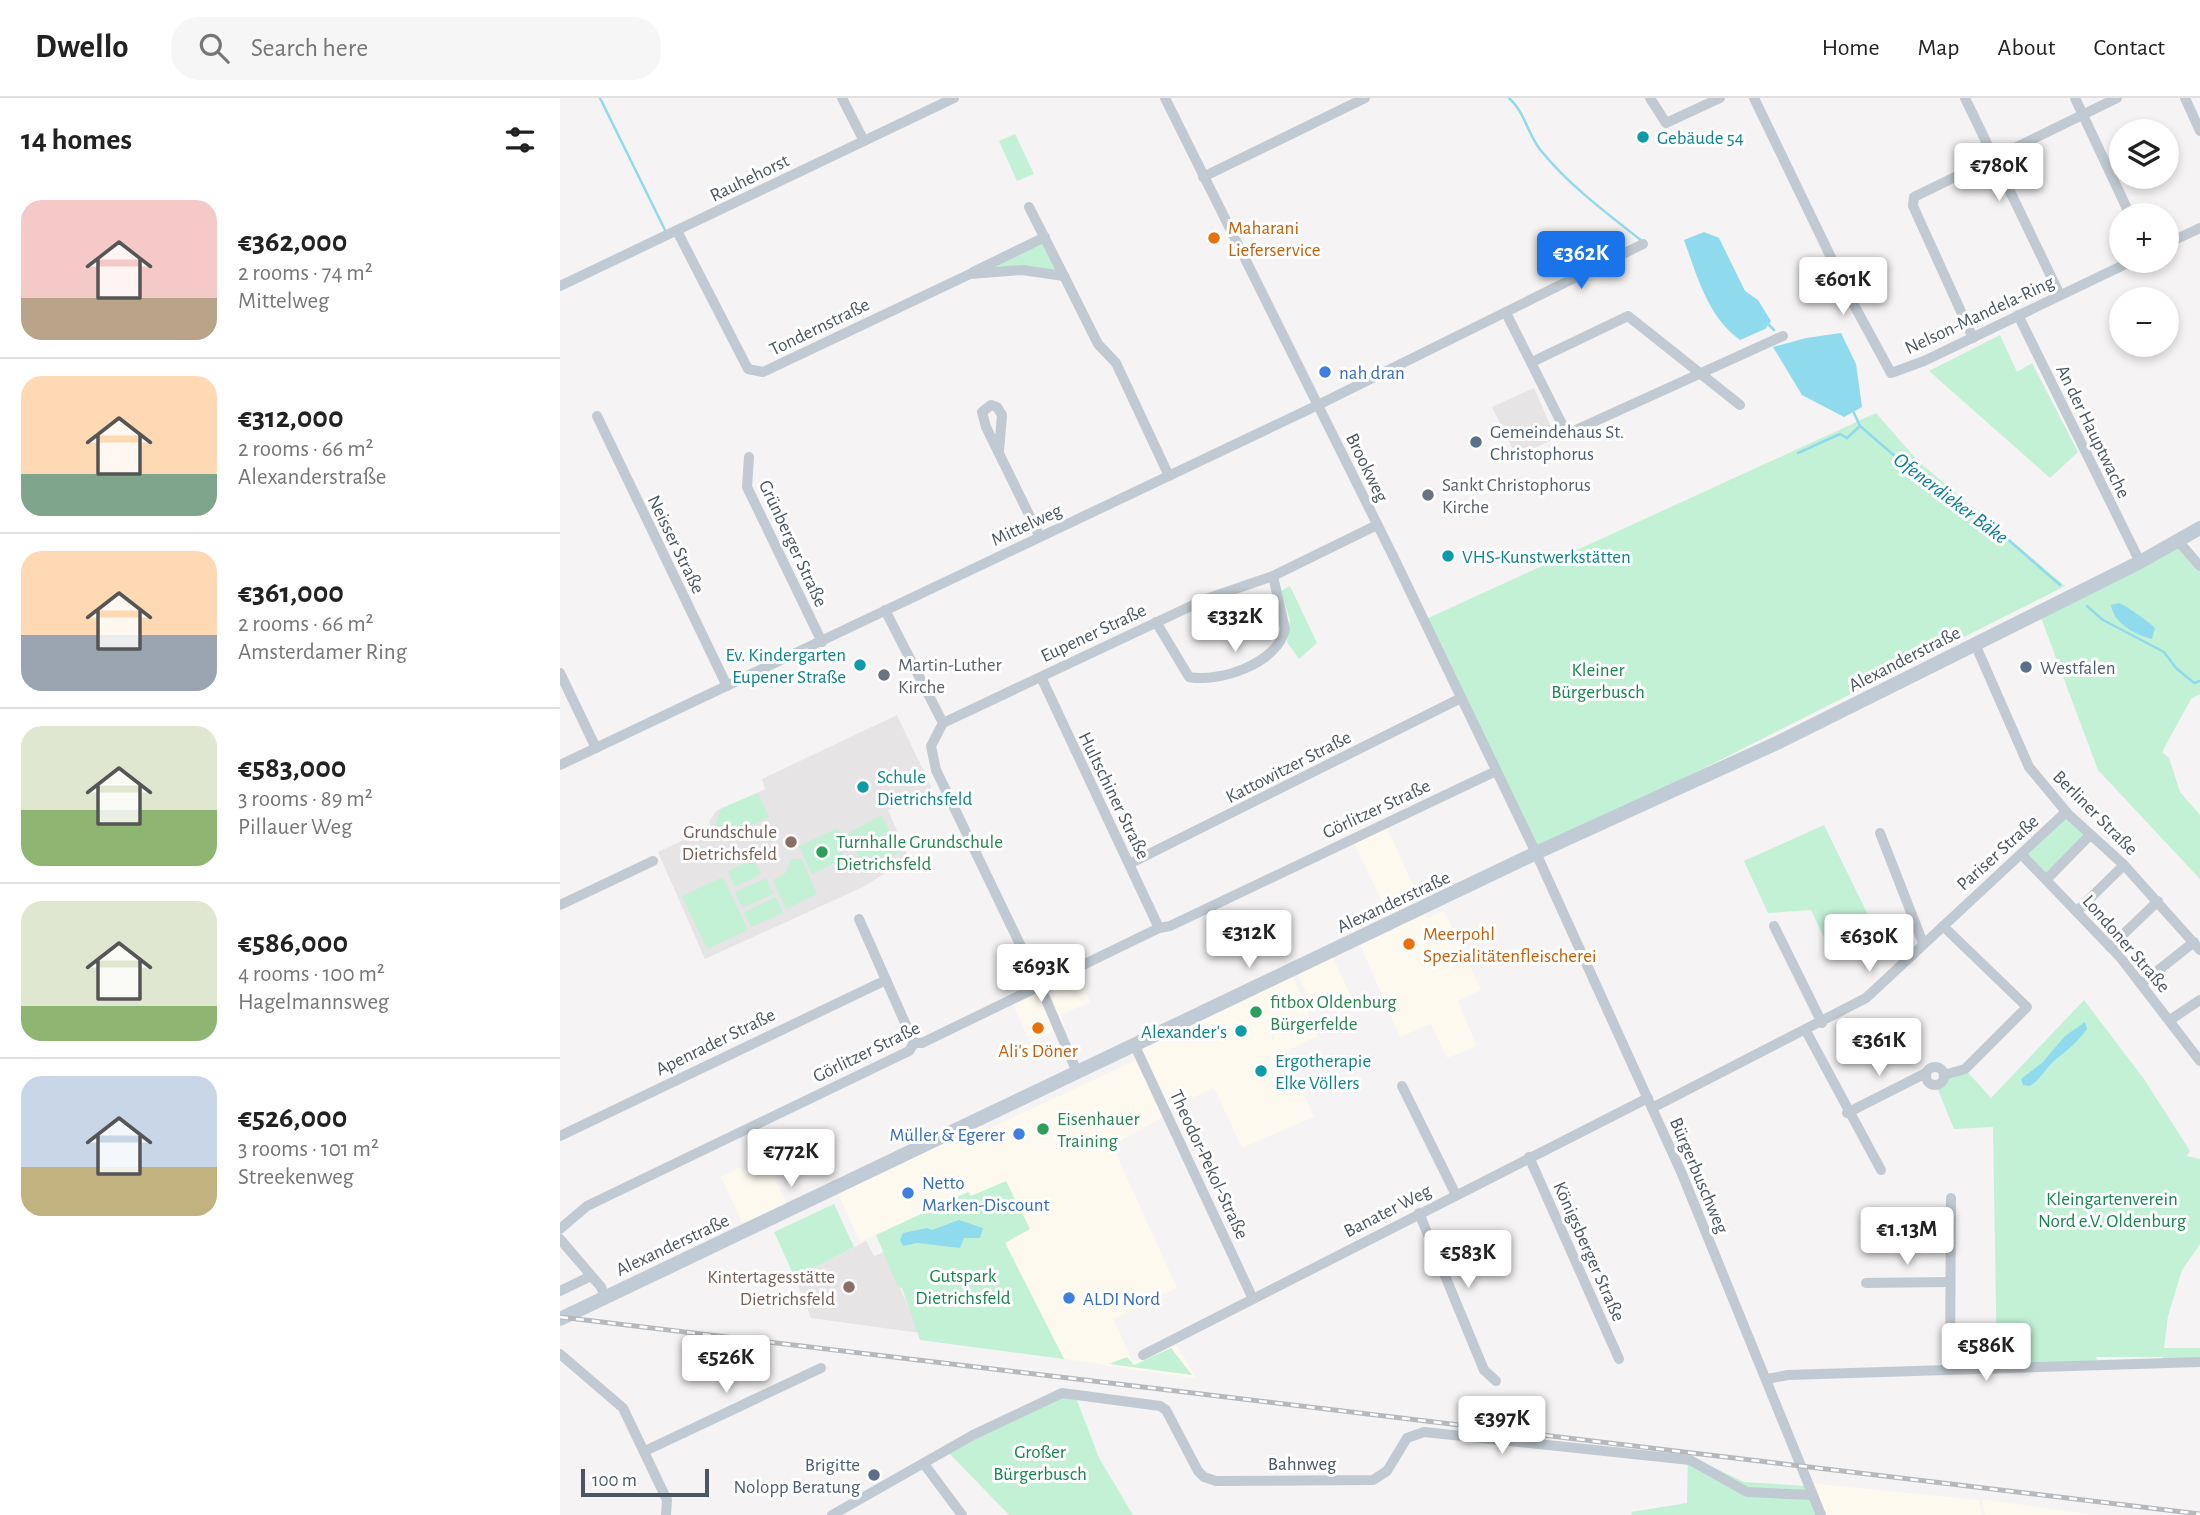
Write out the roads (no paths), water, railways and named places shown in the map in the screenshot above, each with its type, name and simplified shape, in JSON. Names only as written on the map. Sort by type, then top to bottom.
[{"type":"main road","name":"Alexanderstraße","points":[[560,1319],[1536,853],[1779,742],[2140,562],[2200,528]]},
{"type":"street","points":[[842,98],[864,141]]},
{"type":"street","name":"Rauhehorst","points":[[560,286],[954,98]]},
{"type":"street","name":"Brookweg","points":[[1165,98],[1536,853]]},
{"type":"street","points":[[1203,177],[1365,98]]},
{"type":"street","points":[[1650,98],[1666,123],[1720,98]]},
{"type":"street","name":"Nelson-Mandela-Ring","points":[[1754,98],[1854,305],[1891,373],[1973,338],[2109,272]]},
{"type":"street","points":[[1965,98],[2060,295]]},
{"type":"street","points":[[2075,98],[2124,203]]},
{"type":"street","points":[[1973,338],[1913,206],[1914,197],[2116,98]]},
{"type":"street","points":[[2185,98],[2200,131]]},
{"type":"street","points":[[1029,207],[1098,344],[1116,363],[1169,475]]},
{"type":"street","points":[[2179,238],[2200,228]]},
{"type":"street","name":"Tondernstraße","points":[[677,231],[748,369],[755,372],[763,372],[1045,237]]},
{"type":"street","name":"Mittelweg","points":[[560,765],[1318,405],[1643,244]]},
{"type":"street","name":"Tondernstraße","points":[[970,274],[1022,270],[1064,276]]},
{"type":"street","points":[[1506,313],[1519,334],[1567,434],[1783,336]]},
{"type":"street","name":"An der Hauptwache","points":[[2018,315],[2140,562]]},
{"type":"street","points":[[1532,362],[1628,316],[1740,405]]},
{"type":"street","name":"Neisser Straße","points":[[597,416],[727,686]]},
{"type":"street","points":[[999,451],[1040,537]]},
{"type":"street","name":"Grünberger Straße","points":[[749,457],[747,487],[822,642]]},
{"type":"street","name":"Eupener Straße","points":[[943,723],[1206,599],[1273,576],[1377,525]]},
{"type":"street","points":[[2178,541],[2200,566]]},
{"type":"street","points":[[1156,622],[1189,677],[1207,679],[1244,667],[1273,651],[1284,635],[1273,576]]},
{"type":"street","points":[[886,610],[943,723],[931,746],[936,770],[1041,988],[1077,1072]]},
{"type":"street","name":"Berliner Straße","points":[[1975,644],[2029,767],[2066,812],[2124,864],[2197,946]]},
{"type":"street","points":[[560,673],[596,748]]},
{"type":"street","name":"Hultschiner Straße","points":[[1041,677],[1159,928]]},
{"type":"street","name":"Kattowitzer Straße","points":[[1129,864],[1461,698]]},
{"type":"street","name":"Görlitzer Straße","points":[[560,1229],[595,1201],[909,1051],[914,1043],[922,1043],[1041,988],[1159,928],[1170,926],[1496,771]]},
{"type":"street","name":"Pariser Straße","points":[[1650,1103],[1806,1031],[1866,998],[2066,812]]},
{"type":"street","points":[[1880,833],[1923,943]]},
{"type":"street","points":[[2047,879],[2090,835]]},
{"type":"street","name":"Bürgerbuschweg","points":[[1536,853],[1650,1103],[1767,1379],[1821,1515]]},
{"type":"street","name":"Londoner Straße","points":[[2022,855],[2110,947],[2199,1058]]},
{"type":"street","points":[[560,905],[653,861]]},
{"type":"street","points":[[2077,911],[2124,864]]},
{"type":"street","points":[[2110,947],[2158,901]]},
{"type":"street","points":[[859,919],[914,1043]]},
{"type":"street","points":[[1773,926],[1822,1023]]},
{"type":"street","points":[[1847,1113],[1936,1067],[1944,1075],[1965,1069],[2027,1007],[1943,926]]},
{"type":"street","points":[[2141,984],[2197,946]]},
{"type":"street","name":"Apenrader Straße","points":[[560,1136],[886,980]]},
{"type":"street","points":[[2169,1020],[2200,1000]]},
{"type":"street","points":[[1806,1031],[1847,1113],[1881,1170]]},
{"type":"street","name":"Theodor-Pekol-Straße","points":[[1134,1044],[1253,1298]]},
{"type":"street","points":[[1402,1086],[1455,1195]]},
{"type":"street","name":"Banater Weg","points":[[1143,1355],[1529,1157],[1650,1103]]},
{"type":"street","name":"Königsberger Straße","points":[[1529,1157],[1619,1359]]},
{"type":"street","points":[[1950,1369],[1951,1198]]},
{"type":"street","points":[[1419,1213],[1484,1370],[1496,1381]]},
{"type":"street","points":[[560,1239],[601,1287],[605,1297]]},
{"type":"street","points":[[560,1291],[591,1276]]},
{"type":"street","points":[[1866,1283],[1949,1282]]},
{"type":"street","points":[[560,1354],[623,1408],[667,1500],[666,1515]]},
{"type":"street","points":[[1767,1379],[1788,1375],[2200,1362]]},
{"type":"street","points":[[645,1451],[821,1368]]},
{"type":"street","name":"Bahnweg","points":[[832,1515],[973,1435],[1062,1393],[1160,1406],[1166,1410],[1198,1471],[1204,1478],[1216,1481],[1373,1480],[1387,1471],[1407,1438],[1424,1432],[1690,1460],[1747,1492],[1812,1495]]},
{"type":"street","points":[[923,1464],[962,1515]]},
{"type":"water","points":[[1704,232],[1719,238],[1745,291],[1758,300],[1771,321],[1765,329],[1740,340],[1729,331],[1712,308],[1684,240]]},
{"type":"water","points":[[1841,333],[1856,364],[1862,407],[1844,417],[1802,395],[1773,347],[1806,338]]},
{"type":"water","points":[[2119,603],[2155,628],[2152,639],[2132,631],[2116,618],[2111,605]]},
{"type":"water","points":[[2085,1022],[2087,1029],[2075,1043],[2034,1083],[2030,1086],[2023,1085],[2021,1079],[2042,1063],[2065,1036]]},
{"type":"water","points":[[959,1220],[983,1228],[980,1238],[964,1238],[960,1248],[917,1243],[903,1246],[900,1240],[903,1233],[927,1228],[932,1230]]},
{"type":"waterway","points":[[600,98],[666,232]]},
{"type":"waterway","points":[[1509,98],[1515,104],[1538,147],[1554,165],[1590,200],[1642,241]]},
{"type":"waterway","name":"Ofenerdieker Bäke","points":[[1766,322],[1774,330]]},
{"type":"waterway","name":"Ofenerdieker Bäke","points":[[1853,411],[1860,426],[1926,483],[1972,508],[2060,585]]},
{"type":"waterway","points":[[1798,453],[1840,434],[1847,438],[1860,426]]},
{"type":"waterway","name":"Ofenerdieker Bäke","points":[[2087,606],[2103,620],[2164,652],[2176,668],[2194,683],[2200,681]]},
{"type":"railway","points":[[560,1317],[2200,1514]]},
{"type":"place","name":"Gebäude 54","points":[[1643,137]]},
{"type":"place","name":"Maharani Lieferservice","points":[[1214,238]]},
{"type":"place","name":"nah dran","points":[[1325,372]]},
{"type":"place","name":"Gemeindehaus St. Christophorus","points":[[1476,442]]},
{"type":"place","name":"Sankt Christophorus Kirche","points":[[1428,495]]},
{"type":"place","name":"VHS-Kunstwerkstätten","points":[[1448,556]]},
{"type":"place","name":"Ev. Kindergarten Eupener Straße","points":[[860,665]]},
{"type":"place","name":"Westfalen","points":[[2026,667]]},
{"type":"place","name":"Martin-Luther Kirche","points":[[884,675]]},
{"type":"place","name":"Schule Dietrichsfeld","points":[[863,787]]},
{"type":"place","name":"Grundschule Dietrichsfeld","points":[[791,842]]},
{"type":"place","name":"Turnhalle Grundschule Dietrichsfeld","points":[[822,852]]},
{"type":"place","name":"Meerpohl Spezialitätenfleischerei","points":[[1409,944]]},
{"type":"place","name":"fitbox Oldenburg Bürgerfelde","points":[[1256,1012]]},
{"type":"place","name":"Ali's Döner","points":[[1038,1028]]},
{"type":"place","name":"Alexander's","points":[[1241,1031]]},
{"type":"place","name":"Ergotherapie Elke Völlers","points":[[1261,1071]]},
{"type":"place","name":"Eisenhauer Training","points":[[1043,1129]]},
{"type":"place","name":"Müller & Egerer","points":[[1019,1134]]},
{"type":"place","name":"Netto Marken-Discount","points":[[908,1193]]},
{"type":"place","name":"Kintertagesstätte Dietrichsfeld","points":[[849,1287]]},
{"type":"place","name":"ALDI Nord","points":[[1069,1298]]},
{"type":"place","name":"Brigitte Nolopp Beratung","points":[[874,1475]]},
{"type":"park label","name":"Kleiner Bürgerbusch","points":[[1598,680]]},
{"type":"park label","name":"Kleingartenverein Nord e.V. Oldenburg","points":[[2112,1209]]},
{"type":"park label","name":"Gutspark Dietrichsfeld","points":[[963,1286]]},
{"type":"park label","name":"Großer Bürgerbusch","points":[[1040,1462]]}]
